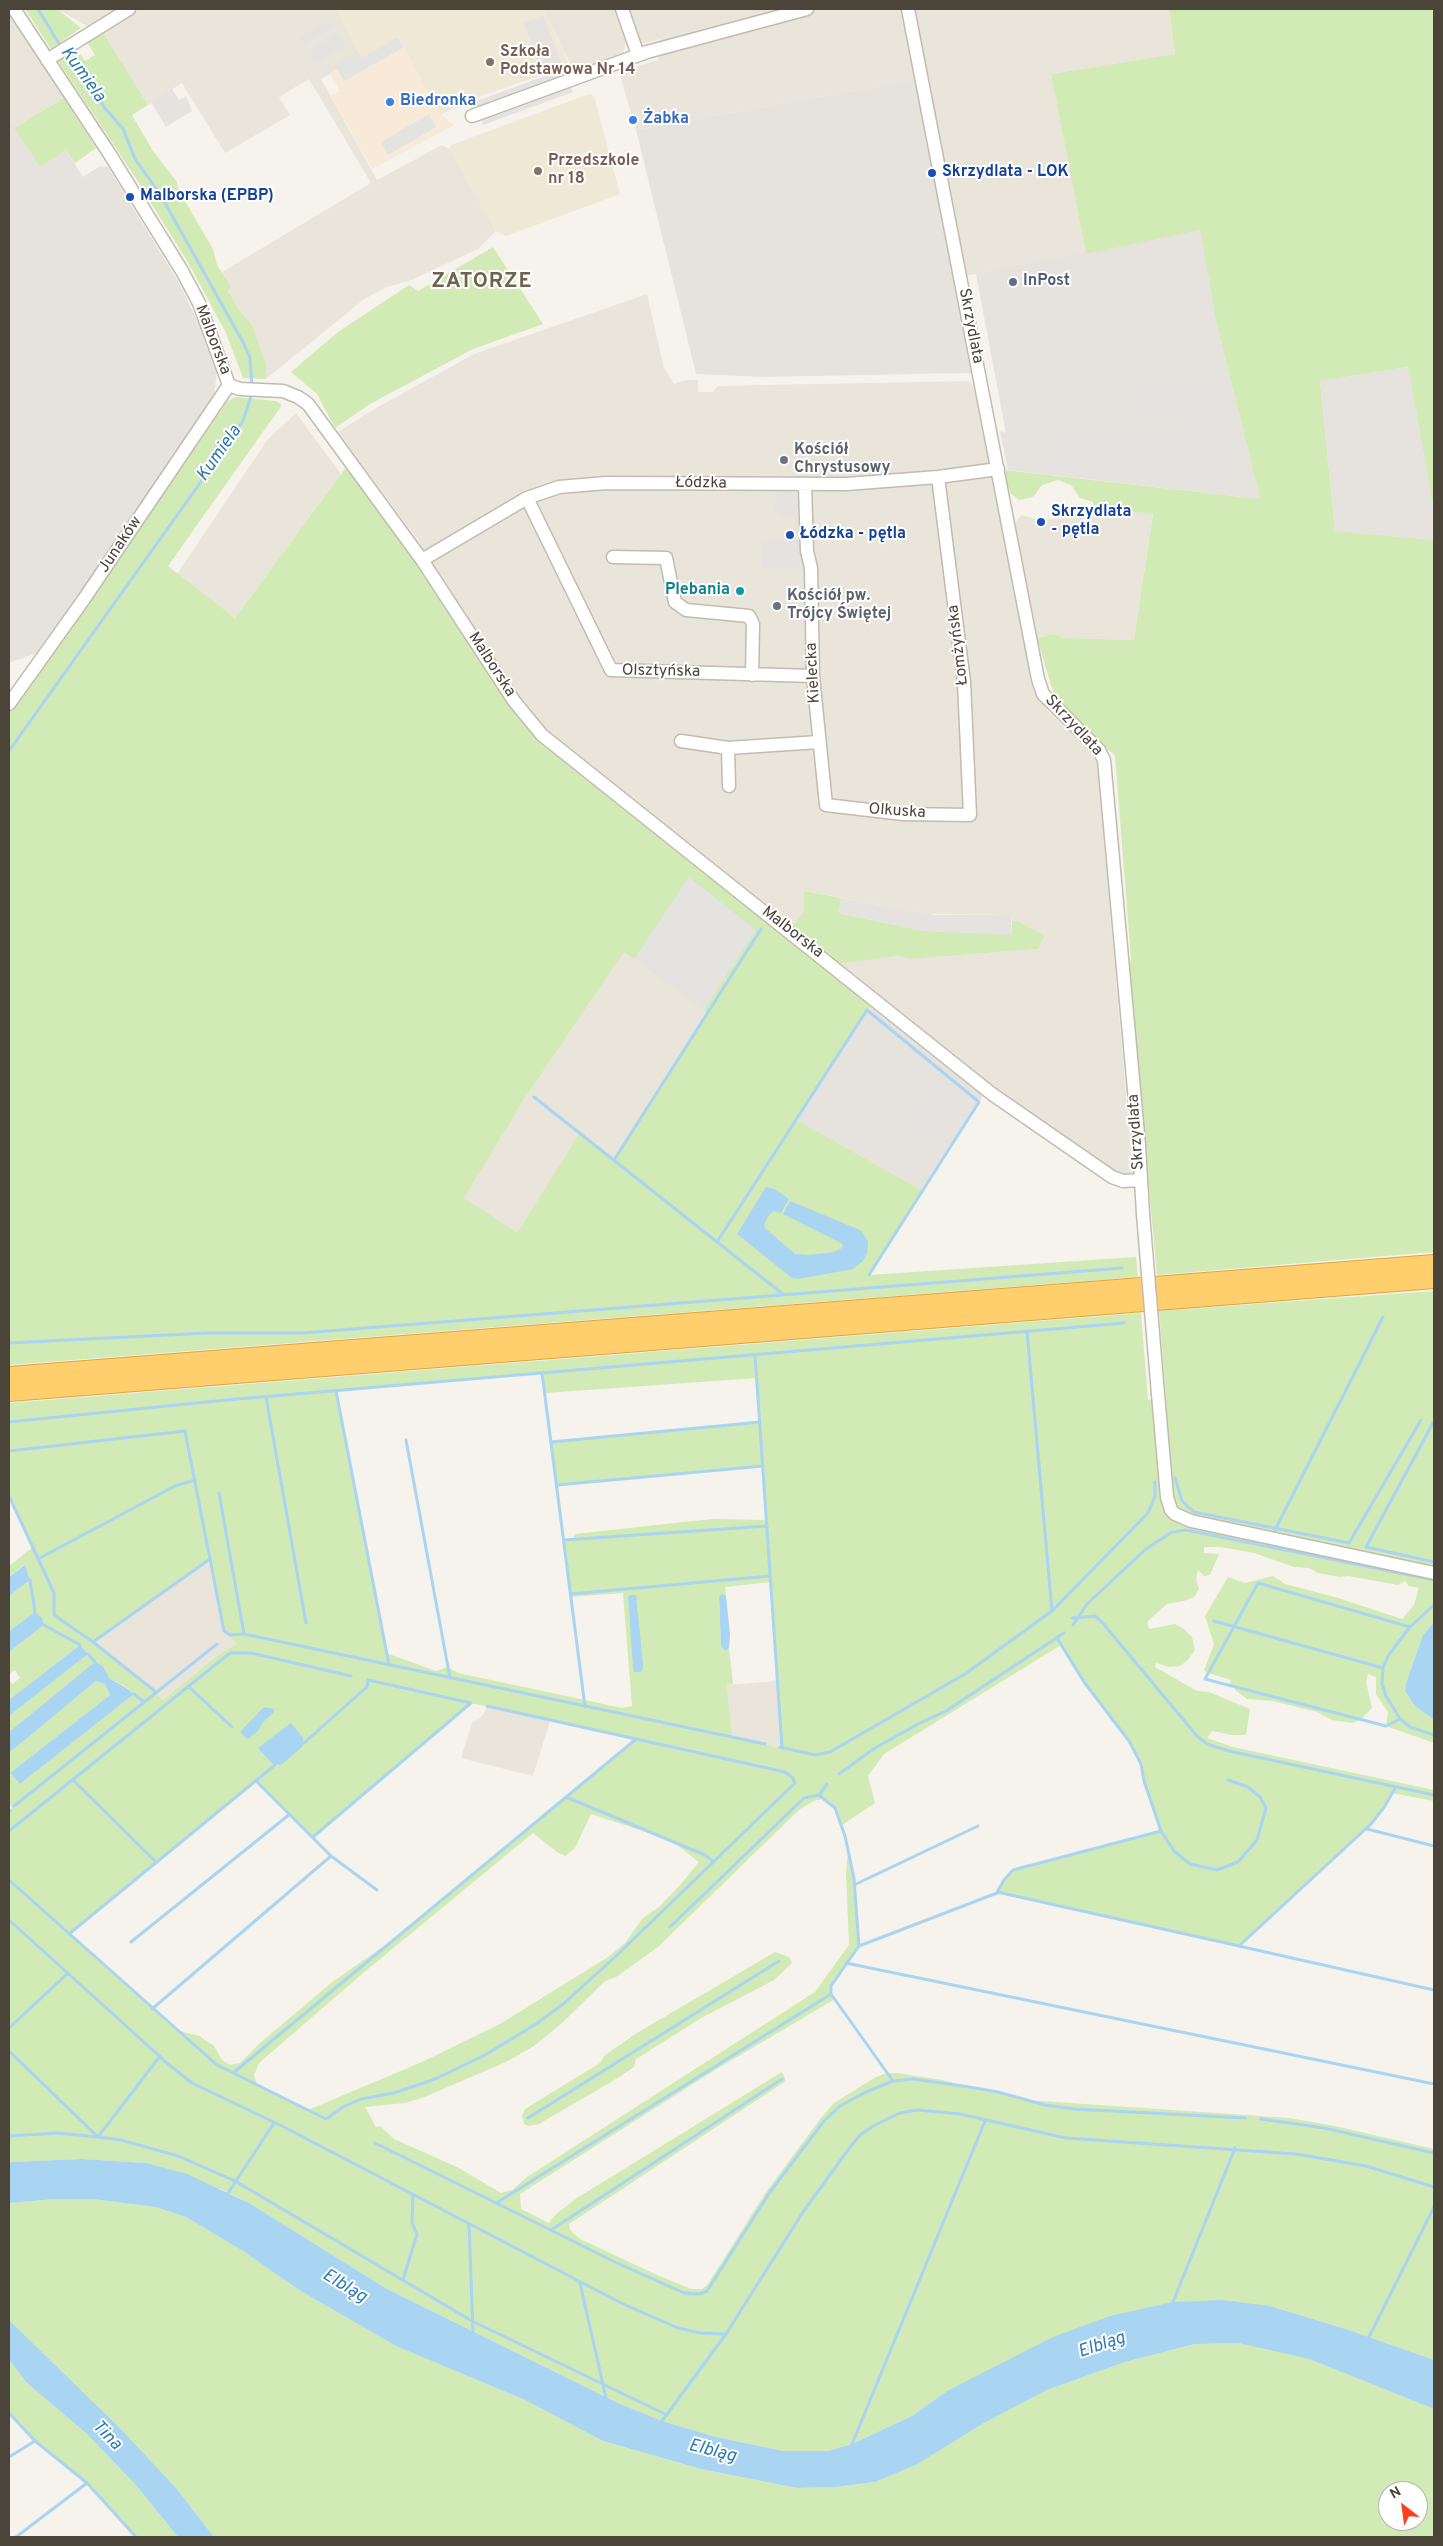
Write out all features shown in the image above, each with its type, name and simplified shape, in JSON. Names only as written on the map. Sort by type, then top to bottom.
[{"type":"highway","points":[[9,1376],[1434,1264]]},
{"type":"highway","points":[[9,1392],[1434,1279]]},
{"type":"street","name":"Malborska","points":[[14,9],[51,58],[182,271],[199,303],[234,387],[291,394],[308,404],[422,560],[514,701],[542,735],[992,1094],[1112,1178],[1123,1181],[1140,1180]]},
{"type":"street","points":[[51,58],[129,9]]},
{"type":"street","points":[[622,9],[638,55]]},
{"type":"street","points":[[472,116],[638,55],[740,25],[807,9]]},
{"type":"street","name":"Skrzydlata","points":[[908,9],[1040,687],[1043,694],[1099,750],[1104,760],[1167,1497],[1171,1510],[1191,1522],[1434,1573]]},
{"type":"street","name":"Junaków","points":[[9,704],[234,387]]},
{"type":"street","name":"Łódzka","points":[[422,560],[527,498],[559,487],[598,484],[805,485],[938,477],[998,469]]},
{"type":"street","name":"Łomżyńska","points":[[938,477],[964,682],[970,815]]},
{"type":"street","name":"Kielecka","points":[[805,485],[807,551],[811,568],[813,676],[826,805]]},
{"type":"street","name":"Olsztyńska","points":[[527,498],[611,670],[813,676]]},
{"type":"street","points":[[613,557],[666,558],[674,602],[686,610],[749,616],[753,624],[752,674]]},
{"type":"street","points":[[681,741],[728,748],[819,742]]},
{"type":"street","points":[[728,748],[729,786]]},
{"type":"street","name":"Olkuska","points":[[826,805],[903,814],[970,815]]},
{"type":"shaded area","points":[[57,9],[117,9],[89,27]]},
{"type":"shaded area","points":[[139,9],[336,9],[362,58],[321,79],[377,180],[442,145],[450,149],[496,231],[478,249],[411,280],[384,288],[363,300],[266,379],[266,363],[252,325],[239,310],[228,289],[231,287],[222,272],[371,183],[309,79],[279,97],[290,115],[225,153],[182,83],[148,105],[103,32]]},
{"type":"shaded area","name":"Szkoła Podstawowa Nr 14","points":[[336,9],[543,9],[570,66],[483,95],[440,115],[399,37],[362,58]]},
{"type":"shaded area","points":[[543,9],[614,9],[626,43],[623,53],[574,72]]},
{"type":"shaded area","points":[[626,9],[901,9],[915,80],[636,130],[619,72],[658,60],[661,39],[641,44]]},
{"type":"shaded area","points":[[914,9],[1169,9],[1175,54],[1051,74],[1086,254],[964,276]]},
{"type":"shaded area","points":[[9,14],[64,98],[14,128],[9,120]]},
{"type":"shaded area","points":[[543,15],[561,63],[541,71],[524,23]]},
{"type":"shaded area","points":[[329,20],[333,27],[304,45],[300,38]]},
{"type":"shaded area","points":[[337,33],[345,46],[315,64],[308,51]]},
{"type":"shaded area","points":[[399,36],[440,114],[454,125],[372,169],[331,96],[340,91],[330,73]]},
{"type":"shaded area","points":[[398,37],[404,47],[344,81],[334,65],[357,51],[362,58]]},
{"type":"shaded area","points":[[564,69],[573,92],[483,125],[474,102]]},
{"type":"shaded area","points":[[915,80],[971,373],[762,377],[696,374],[636,130]]},
{"type":"shaded area","points":[[172,89],[179,100],[186,96],[192,111],[166,127],[151,102]]},
{"type":"shaded area","name":"Przedszkole nr 18","points":[[589,94],[594,96],[620,194],[506,236],[496,231],[450,149],[451,145]]},
{"type":"shaded area","points":[[429,114],[436,127],[388,155],[381,142]]},
{"type":"shaded area","points":[[9,120],[40,167],[66,150],[83,177],[100,166],[108,167],[179,283],[201,328],[217,370],[214,397],[72,605],[35,654],[11,662],[9,661]]},
{"type":"shaded area","points":[[1200,230],[1216,321],[1260,499],[1008,470],[1000,431],[1006,433],[976,274]]},
{"type":"shaded area","points":[[647,294],[664,368],[674,384],[686,380],[698,380],[698,392],[713,392],[718,386],[969,381],[974,387],[1034,688],[1047,710],[1091,752],[1097,762],[1133,1175],[1115,1174],[995,1091],[838,964],[899,956],[909,959],[1038,949],[1018,921],[1012,921],[1011,915],[929,914],[805,891],[804,912],[792,926],[547,733],[525,710],[430,562],[420,543],[338,432],[369,412],[474,354]]},
{"type":"shaded area","points":[[1408,367],[1434,510],[1434,540],[1335,531],[1320,381]]},
{"type":"shaded area","points":[[1223,373],[1243,451],[1218,479],[1196,485],[1056,470],[1050,428],[1068,426],[1139,433],[1181,426],[1171,399],[1161,401],[1163,413],[1139,418],[1134,392]]},
{"type":"shaded area","points":[[296,413],[341,474],[235,618],[177,574],[268,439]]},
{"type":"shaded area","points":[[787,491],[796,495],[800,504],[796,513],[787,517],[778,513],[774,504],[778,495]]},
{"type":"shaded area","points":[[1093,506],[1153,513],[1134,640],[1063,638],[1054,634],[1037,638],[1015,530],[1016,522],[1021,515],[1036,519],[1070,518],[1084,510],[1092,510]]},
{"type":"shaded area","points":[[803,539],[804,567],[762,569],[761,541]]},
{"type":"shaded area","points":[[689,877],[756,930],[704,1010],[634,959]]},
{"type":"shaded area","points":[[841,898],[935,915],[1011,915],[1012,935],[924,931],[839,913]]},
{"type":"shaded area","points":[[624,952],[708,1013],[614,1160],[580,1134],[517,1234],[463,1198],[523,1101]]},
{"type":"shaded area","points":[[873,1003],[984,1094],[923,1191],[797,1120]]},
{"type":"shaded area","points":[[937,1078],[961,1094],[954,1105],[960,1109],[951,1123],[945,1120],[932,1139],[907,1123]]},
{"type":"shaded area","points":[[210,1559],[224,1631],[237,1644],[218,1655],[163,1700],[93,1642]]},
{"type":"shaded area","points":[[777,1681],[782,1748],[732,1738],[727,1685]]},
{"type":"shaded area","points":[[487,1706],[550,1721],[533,1776],[461,1758],[472,1723],[484,1714]]},
{"type":"green space","points":[[25,9],[57,9],[81,28],[51,49]]},
{"type":"green space","points":[[1169,9],[1434,9],[1434,510],[1408,367],[1320,381],[1335,531],[1434,540],[1434,1252],[1157,1275],[1129,970],[1131,958],[1115,756],[1054,695],[1037,638],[1054,634],[1063,638],[1134,640],[1153,514],[1093,506],[1093,502],[1080,498],[1071,485],[1058,480],[1042,485],[1033,497],[1019,500],[1010,493],[1004,470],[1260,499],[1216,321],[1200,230],[1086,254],[1051,74],[1175,54]]},
{"type":"green space","points":[[103,32],[148,105],[132,115],[153,151],[177,182],[178,189],[213,249],[217,265],[231,287],[228,290],[239,310],[252,325],[266,363],[266,379],[243,378],[226,333],[189,264],[135,177],[58,61],[77,49],[85,61],[95,55],[87,42]]},
{"type":"green space","points":[[64,98],[96,148],[75,163],[66,150],[40,167],[14,128]]},
{"type":"green space","points":[[493,247],[543,324],[473,349],[370,404],[335,428],[317,394],[291,372],[338,332],[409,285],[418,291]]},
{"type":"green space","points":[[235,397],[276,401],[282,405],[168,566],[235,618],[347,466],[418,562],[511,703],[873,1003],[797,1120],[923,1191],[870,1275],[1136,1257],[1138,1277],[9,1365],[9,711],[117,561],[227,402]],"holes":[[[624,952],[708,1013],[614,1159],[580,1133],[517,1233],[464,1198],[523,1101]]]},
{"type":"green space","points":[[804,891],[841,898],[839,913],[924,931],[1012,934],[1012,921],[1018,921],[1044,936],[1038,949],[909,959],[899,956],[838,964],[792,926],[804,912]]},
{"type":"green space","points":[[1434,1291],[1434,1622],[1423,1635],[1405,1691],[1414,1705],[1434,1720],[1434,1743],[1386,1726],[1388,1712],[1376,1694],[1376,1677],[1368,1674],[1366,1682],[1372,1708],[1361,1719],[1353,1723],[1332,1720],[1317,1712],[1273,1701],[1247,1699],[1235,1690],[1235,1687],[1229,1686],[1231,1680],[1204,1670],[1214,1644],[1205,1616],[1228,1577],[1245,1583],[1273,1576],[1285,1584],[1335,1597],[1402,1619],[1414,1605],[1419,1588],[1409,1586],[1405,1581],[1398,1585],[1348,1576],[1340,1577],[1318,1573],[1309,1568],[1294,1567],[1254,1553],[1221,1547],[1204,1547],[1204,1553],[1219,1554],[1210,1575],[1204,1576],[1198,1570],[1196,1579],[1199,1589],[1194,1597],[1167,1604],[1147,1622],[1149,1629],[1175,1624],[1184,1629],[1192,1637],[1195,1650],[1188,1660],[1180,1666],[1169,1667],[1156,1663],[1155,1667],[1197,1691],[1209,1692],[1250,1709],[1246,1735],[1231,1735],[1212,1731],[1207,1738],[1233,1747],[1434,1790],[1434,1801],[1392,1793],[1371,1824],[1239,1946],[997,1892],[1013,1870],[1161,1831],[1144,1781],[1141,1764],[1129,1741],[1084,1682],[1061,1645],[884,1754],[868,1776],[875,1803],[842,1825],[835,1808],[826,1799],[816,1800],[800,1809],[658,1947],[616,1977],[605,1981],[561,2024],[534,2046],[508,2061],[427,2096],[405,2103],[365,2107],[376,2127],[380,2126],[394,2139],[457,2167],[501,2193],[512,2190],[527,2177],[815,1992],[849,1945],[846,1874],[848,1851],[854,1878],[859,1946],[831,1986],[831,1994],[835,1999],[715,2070],[520,2194],[521,2209],[549,2223],[556,2214],[577,2198],[782,2072],[786,2081],[569,2224],[570,2230],[580,2239],[655,2274],[691,2289],[702,2289],[708,2284],[766,2192],[821,2118],[834,2103],[876,2077],[887,2073],[942,2080],[1026,2100],[1289,2118],[1335,2126],[1434,2149],[1434,2360],[1349,2330],[1270,2306],[947,2391],[912,2416],[852,2444],[828,2451],[783,2451],[716,2437],[662,2421],[618,2403],[387,2289],[249,2203],[223,2190],[146,2163],[82,2159],[9,2162],[9,1811],[12,1808],[9,1802],[9,1753],[96,1681],[105,1684],[110,1695],[10,1773],[20,1784],[134,1694],[125,1686],[110,1679],[103,1666],[95,1663],[9,1732],[9,1716],[88,1654],[80,1645],[9,1700],[9,1680],[12,1684],[20,1678],[15,1670],[9,1674],[9,1652],[44,1625],[35,1612],[9,1631],[9,1596],[30,1580],[24,1565],[9,1577],[9,1566],[33,1547],[9,1496],[9,1403],[1141,1313],[1148,1400],[1166,1397],[1159,1311]],"holes":[[[542,1373],[545,1393],[757,1378],[760,1422],[551,1442],[557,1485],[763,1466],[766,1520],[714,1519],[683,1522],[575,1534],[573,1539],[564,1540],[571,1597],[623,1593],[632,1706],[622,1708],[458,1673],[448,1667],[436,1671],[386,1653],[336,1391]],[[210,1560],[224,1631],[237,1644],[218,1655],[163,1700],[93,1642]],[[771,1582],[781,1748],[732,1737],[727,1685],[733,1684],[729,1648],[725,1651],[721,1646],[719,1596],[726,1596],[725,1587]],[[628,1599],[637,1604],[642,1671],[631,1633]],[[471,1703],[635,1740],[405,1931],[331,1983],[260,2043],[240,2063],[230,2065],[222,2060],[214,2046],[199,2036],[176,2030],[69,1934],[256,1781],[313,1837]],[[591,1814],[671,1840],[699,1862],[660,1906],[643,1918],[625,1943],[608,1957],[500,2024],[422,2062],[308,2110],[257,2085],[254,2075],[259,2063],[362,1974],[533,1833],[565,1856],[575,1848]]]},
{"type":"green space","points":[[775,1952],[789,1957],[792,1963],[774,1980],[703,2017],[636,2059],[634,2067],[616,2079],[539,2124],[529,2126],[524,2124],[522,2116],[525,2109],[600,2063],[605,2055],[637,2033]]},
{"type":"green space","points":[[55,2199],[93,2199],[155,2207],[186,2217],[243,2251],[299,2290],[396,2346],[525,2400],[603,2441],[701,2469],[797,2488],[836,2487],[875,2482],[916,2465],[984,2423],[1047,2390],[1125,2362],[1195,2344],[1239,2343],[1253,2345],[1309,2359],[1434,2409],[1434,2537],[214,2537],[176,2488],[119,2427],[9,2320],[9,2203]]},
{"type":"green space","points":[[9,2360],[27,2383],[87,2434],[135,2484],[178,2537],[136,2537],[87,2483],[35,2441],[9,2413]]},
{"type":"water","points":[[766,1187],[774,1189],[789,1199],[781,1213],[774,1211],[770,1214],[764,1224],[765,1228],[795,1254],[809,1255],[834,1252],[842,1248],[843,1244],[783,1214],[790,1201],[860,1230],[868,1241],[867,1253],[863,1261],[853,1269],[798,1279],[792,1278],[737,1234]]},
{"type":"water","points":[[25,1565],[30,1580],[9,1596],[9,1577]]},
{"type":"water","points":[[722,1594],[726,1596],[730,1634],[729,1648],[725,1651],[721,1646],[719,1596]]},
{"type":"water","points":[[630,1595],[636,1595],[643,1665],[642,1671],[639,1672],[634,1672],[633,1666],[628,1598]]},
{"type":"water","points":[[35,1612],[42,1618],[44,1625],[9,1652],[9,1631]]},
{"type":"water","points":[[1434,1622],[1434,1720],[1414,1705],[1405,1691],[1423,1635]]},
{"type":"water","points":[[80,1645],[88,1654],[9,1716],[9,1700]]},
{"type":"water","points":[[95,1662],[103,1666],[110,1679],[134,1694],[20,1784],[10,1773],[110,1695],[105,1684],[96,1681],[9,1753],[9,1732]]},
{"type":"water","points":[[264,1707],[274,1709],[274,1712],[262,1723],[258,1731],[248,1739],[246,1738],[240,1732]]},
{"type":"water","points":[[291,1723],[303,1738],[303,1746],[281,1765],[273,1764],[258,1748]]},
{"type":"water","name":"Elbląg","points":[[82,2159],[146,2163],[187,2174],[249,2203],[387,2289],[618,2403],[662,2421],[716,2437],[783,2451],[828,2451],[852,2444],[912,2416],[947,2391],[1053,2337],[1110,2316],[1173,2302],[1222,2300],[1270,2306],[1349,2330],[1434,2360],[1434,2409],[1309,2359],[1239,2343],[1195,2344],[1125,2362],[1047,2390],[984,2423],[916,2465],[875,2482],[836,2487],[797,2488],[701,2469],[603,2441],[525,2400],[396,2346],[299,2290],[243,2251],[186,2217],[155,2207],[93,2199],[55,2199],[9,2203],[9,2162]]},
{"type":"water","name":"Tina","points":[[9,2320],[119,2427],[176,2488],[214,2537],[178,2537],[135,2484],[87,2434],[27,2383],[9,2360]]},
{"type":"waterway","name":"Kumiela","points":[[38,9],[61,47]]},
{"type":"waterway","name":"Kumiela","points":[[64,52],[78,72],[91,84],[104,107],[123,129],[135,159],[160,194],[244,344],[250,358],[252,387]]},
{"type":"waterway","name":"Kumiela","points":[[9,751],[220,455],[243,421],[252,393]]},
{"type":"waterway","points":[[614,1160],[761,929]]},
{"type":"waterway","points":[[717,1242],[867,1010],[979,1102],[869,1275]]},
{"type":"waterway","points":[[534,1097],[784,1295]]},
{"type":"waterway","points":[[9,1343],[206,1333],[303,1333],[1122,1268]]},
{"type":"waterway","points":[[1275,1530],[1383,1317]]},
{"type":"waterway","points":[[9,1422],[226,1400],[1124,1323]]},
{"type":"waterway","points":[[1027,1331],[1052,1611]]},
{"type":"waterway","points":[[755,1355],[782,1748]]},
{"type":"waterway","points":[[542,1373],[585,1707]]},
{"type":"waterway","points":[[336,1391],[389,1665]]},
{"type":"waterway","points":[[266,1397],[306,1623]]},
{"type":"waterway","points":[[1175,1478],[1182,1501],[1194,1512],[1349,1543],[1421,1420]]},
{"type":"waterway","points":[[551,1442],[760,1422]]},
{"type":"waterway","points":[[1433,1423],[1366,1547],[1434,1562]]},
{"type":"waterway","points":[[9,1451],[185,1431],[224,1631],[230,1635],[244,1634],[765,1744]]},
{"type":"waterway","points":[[406,1440],[450,1678]]},
{"type":"waterway","points":[[557,1485],[763,1466]]},
{"type":"waterway","points":[[38,1559],[175,1486],[195,1480]]},
{"type":"waterway","points":[[780,1747],[815,1755],[830,1752],[965,1674],[1052,1611],[1148,1513],[1155,1496],[1155,1482]]},
{"type":"waterway","points":[[219,1493],[244,1634]]},
{"type":"waterway","points":[[9,1496],[54,1593],[54,1615],[93,1642],[156,1692]]},
{"type":"waterway","points":[[564,1540],[767,1526]]},
{"type":"waterway","points":[[1073,1625],[1087,1604],[1146,1549],[1172,1532],[1186,1530],[1434,1580]]},
{"type":"waterway","points":[[93,1642],[210,1559]]},
{"type":"waterway","points":[[571,1594],[770,1576]]},
{"type":"waterway","points":[[30,1580],[35,1612]]},
{"type":"waterway","points":[[1400,1719],[1386,1726],[1205,1679],[1258,1583],[1410,1627]]},
{"type":"waterway","points":[[1434,1605],[1410,1627],[1388,1656],[1383,1668],[1382,1684],[1386,1696],[1400,1719],[1410,1727],[1434,1735]]},
{"type":"waterway","points":[[1072,1618],[1095,1616],[1101,1621],[1197,1736],[1207,1744],[1229,1751],[1434,1795]]},
{"type":"waterway","points":[[1214,1621],[1383,1668]]},
{"type":"waterway","points":[[44,1625],[80,1645]]},
{"type":"waterway","points":[[839,1774],[875,1748],[946,1711],[1064,1633]]},
{"type":"waterway","points":[[1057,1638],[1084,1682],[1129,1741],[1141,1764],[1144,1781],[1161,1831],[1013,1870],[997,1892],[1239,1946],[1371,1824],[1385,1806],[1395,1788]]},
{"type":"waterway","points":[[14,1806],[217,1644]]},
{"type":"waterway","points":[[9,1831],[230,1653],[251,1653],[351,1676]]},
{"type":"waterway","points":[[88,1654],[95,1662]]},
{"type":"waterway","points":[[304,1743],[367,1687],[368,1680],[471,1703]]},
{"type":"waterway","points":[[188,1686],[232,1727]]},
{"type":"waterway","points":[[134,1694],[144,1702]]},
{"type":"waterway","points":[[313,1837],[471,1703]]},
{"type":"waterway","points":[[9,1880],[217,2065],[326,2119],[343,2107],[361,2099],[394,2093],[435,2079],[485,2055],[536,2024],[563,2004],[614,1958],[795,1783],[792,1777],[785,1772],[487,1706]]},
{"type":"waterway","points":[[233,2073],[635,1740]]},
{"type":"waterway","points":[[69,1934],[275,1765]]},
{"type":"waterway","points":[[73,1780],[156,1862]]},
{"type":"waterway","points":[[1161,1831],[1174,1851],[1190,1864],[1217,1870],[1238,1862],[1257,1840],[1266,1808],[1260,1797],[1248,1787],[1228,1780]]},
{"type":"waterway","points":[[256,1781],[331,1856],[377,1890]]},
{"type":"waterway","points":[[819,1795],[827,1784]]},
{"type":"waterway","points":[[670,1927],[804,1798],[819,1795],[835,1808],[845,1836],[854,1878],[859,1946]]},
{"type":"waterway","points":[[566,1797],[705,1855],[714,1862]]},
{"type":"waterway","points":[[131,1942],[290,1814]]},
{"type":"waterway","points":[[854,1885],[978,1826]]},
{"type":"waterway","points":[[1367,1829],[1434,1846]]},
{"type":"waterway","points":[[152,2009],[331,1856]]},
{"type":"waterway","points":[[893,2081],[831,1994],[831,1986],[859,1946],[997,1893]]},
{"type":"waterway","points":[[9,1920],[167,2063],[192,2083],[282,2126],[621,2303],[678,2328],[700,2333],[726,2334]]},
{"type":"waterway","points":[[1239,1946],[1434,1990]]},
{"type":"waterway","points":[[528,2118],[779,1961]]},
{"type":"waterway","points":[[846,1963],[1434,2084]]},
{"type":"waterway","points":[[9,2028],[68,1973]]},
{"type":"waterway","points":[[498,2202],[831,1994]]},
{"type":"waterway","points":[[9,2051],[98,2137],[160,2056]]},
{"type":"waterway","points":[[551,2230],[782,2079]]},
{"type":"waterway","points":[[375,2143],[615,2262],[684,2293],[699,2294],[707,2291],[770,2192],[824,2121],[840,2106],[866,2092],[893,2081],[913,2079],[969,2087],[998,2092],[1045,2105],[1074,2109],[1245,2118]]},
{"type":"waterway","points":[[662,2421],[726,2334],[803,2212],[848,2150],[860,2135],[873,2126],[900,2113],[917,2110],[960,2114],[1066,2138],[1296,2154],[1366,2166],[1434,2187]]},
{"type":"waterway","points":[[1261,2119],[1324,2128],[1434,2153]]},
{"type":"waterway","points":[[852,2444],[985,2121]]},
{"type":"waterway","points":[[228,2193],[274,2123]]},
{"type":"waterway","points":[[9,2136],[58,2133],[98,2137],[121,2140],[178,2156],[235,2181],[472,2321],[667,2415]]},
{"type":"waterway","points":[[1173,2302],[1235,2148]]},
{"type":"waterway","points":[[403,2280],[417,2234],[412,2223],[413,2195]]},
{"type":"waterway","points":[[1369,2337],[1434,2207]]},
{"type":"waterway","points":[[469,2225],[473,2331]]},
{"type":"waterway","points":[[580,2283],[606,2398]]},
{"type":"waterway","points":[[9,2413],[35,2441]]},
{"type":"waterway","points":[[9,2457],[35,2441],[87,2483],[136,2537]]},
{"type":"waterway","points":[[16,2537],[87,2483]]},
{"type":"place","name":"Szkoła Podstawowa Nr 14","points":[[490,62]]},
{"type":"place","name":"Biedronka","points":[[390,102]]},
{"type":"place","name":"Żabka","points":[[633,120]]},
{"type":"place","name":"Przedszkole nr 18","points":[[538,171]]},
{"type":"place","name":"Skrzydlata - LOK","points":[[932,173]]},
{"type":"place","name":"Malborska (EPBP)","points":[[130,197]]},
{"type":"place","name":"InPost","points":[[1013,282]]},
{"type":"place","name":"Kościół Chrystusowy","points":[[784,460]]},
{"type":"place","name":"Skrzydlata - pętla","points":[[1041,522]]},
{"type":"place","name":"Łódzka - pętla","points":[[790,535]]},
{"type":"place","name":"Plebania","points":[[740,591]]},
{"type":"place","name":"Kościół pw. Trójcy Świętej","points":[[777,606]]},
{"type":"district","name":"ZATORZE","points":[[482,283]]}]
